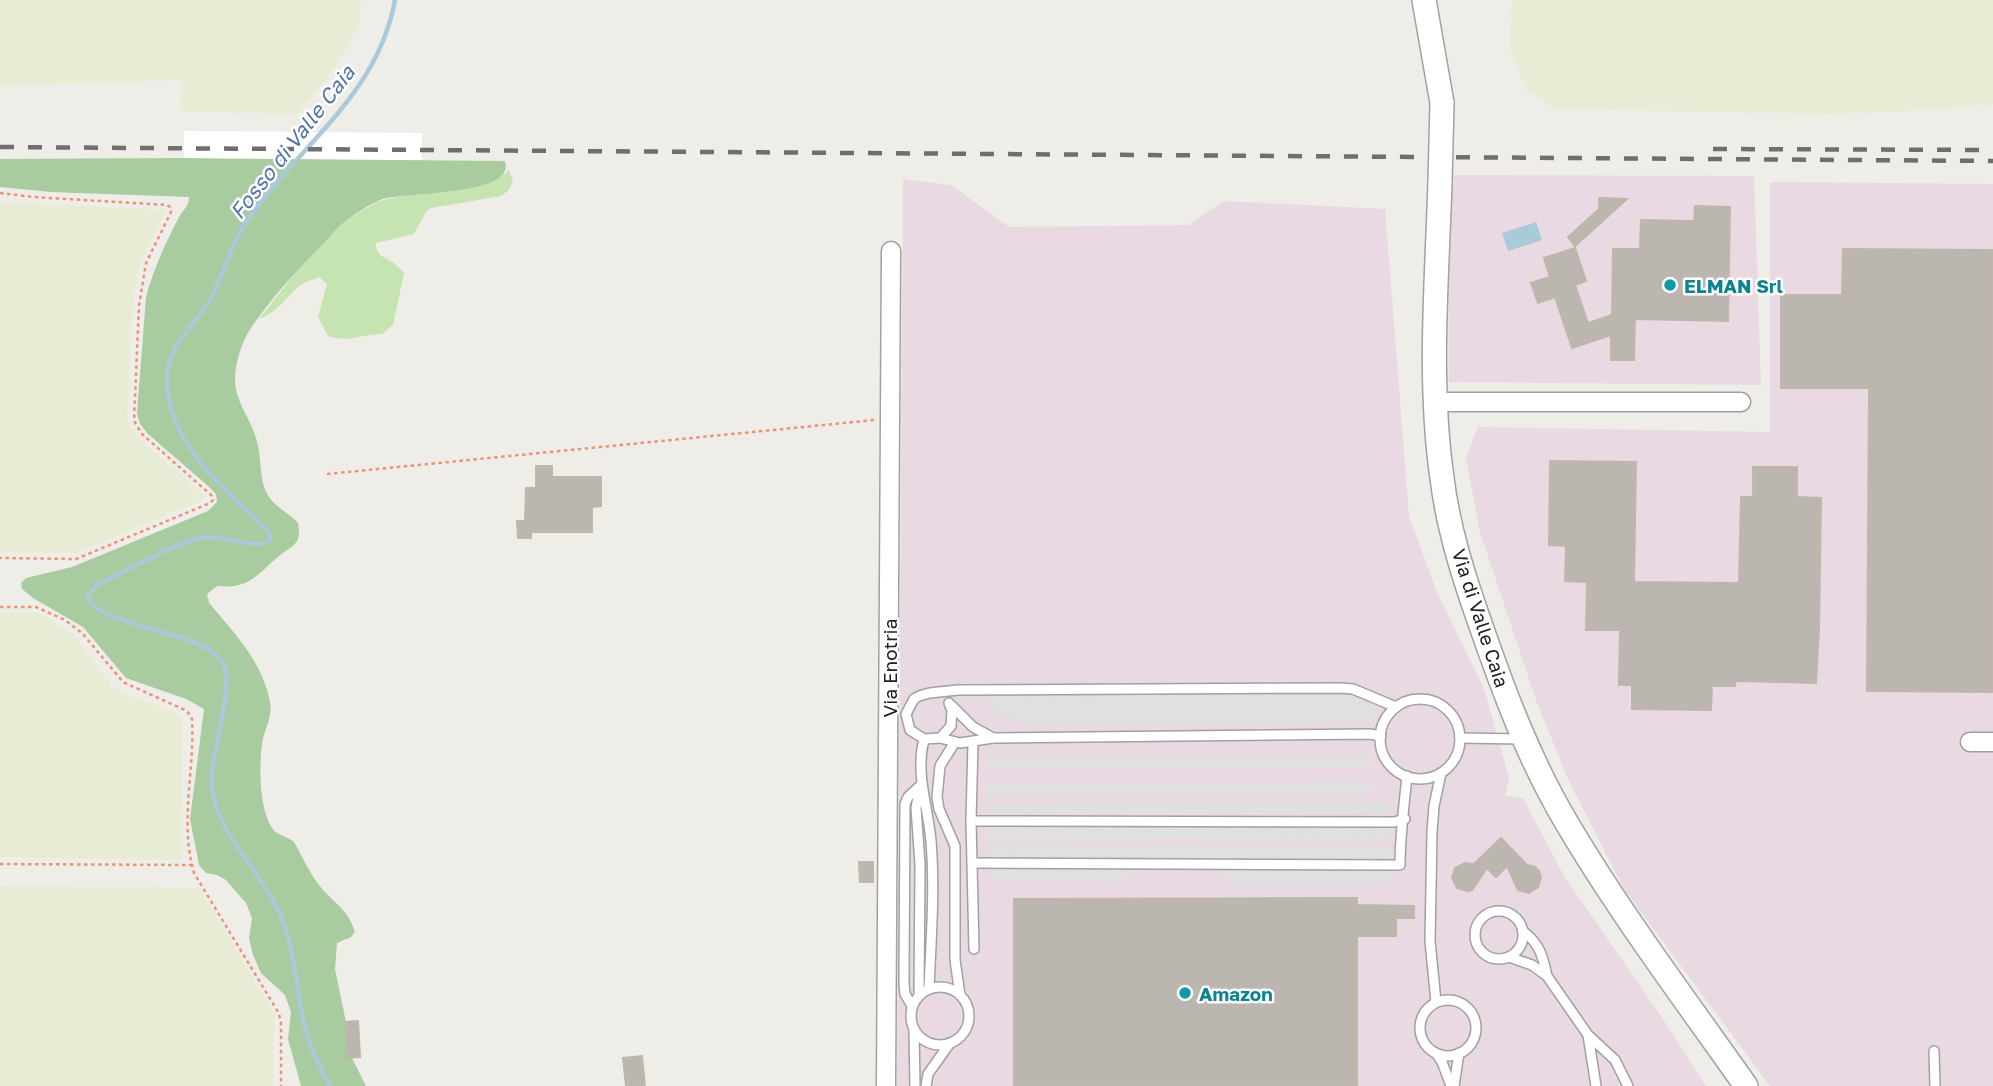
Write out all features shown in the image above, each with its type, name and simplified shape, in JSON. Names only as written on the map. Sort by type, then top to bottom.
[{"type":"street","name":"Via di Valle Caia","points":[[1424,0],[1442,103],[1435,402],[1442,479],[1463,573],[1524,739],[1564,818],[1633,926],[1746,1086]]},
{"type":"street","name":"Via Enotria","points":[[886,1086],[891,251]]},
{"type":"street","points":[[1435,402],[1741,402]]},
{"type":"street","points":[[1970,742],[1993,743]]},
{"type":"lane","points":[[1381,736],[993,738],[955,742],[940,737],[924,739],[910,730],[907,722],[909,706],[921,695],[958,691],[1341,688],[1353,689],[1396,707]]},
{"type":"lane","points":[[937,694],[973,727],[993,738]]},
{"type":"lane","points":[[1418,699],[1437,702],[1452,714],[1457,722],[1460,738],[1454,759],[1441,773],[1423,779],[1407,776],[1389,763],[1381,746],[1381,736],[1386,718],[1396,707],[1418,699]]},
{"type":"lane","points":[[940,737],[951,726],[952,711],[949,704]]},
{"type":"lane","points":[[1460,738],[1524,739]]},
{"type":"lane","points":[[924,739],[921,751],[921,785],[931,842],[929,988]]},
{"type":"lane","points":[[926,1086],[928,1074],[950,1043],[963,1033],[967,1026],[968,1009],[960,995],[955,960],[955,846],[939,809],[937,797],[940,766],[955,742]]},
{"type":"lane","points":[[973,742],[971,821],[974,950]]},
{"type":"lane","points":[[1436,1002],[1430,948],[1432,832],[1441,773]]},
{"type":"lane","points":[[972,863],[1400,865],[1407,776]]},
{"type":"lane","points":[[919,995],[920,864],[916,808],[921,785]]},
{"type":"lane","points":[[912,1006],[905,994],[904,984],[905,804],[908,797],[921,785]]},
{"type":"lane","points":[[971,821],[1394,822],[1405,819]]},
{"type":"lane","points":[[1547,976],[1542,952],[1524,932],[1518,919],[1505,911],[1490,912],[1478,922],[1475,937],[1481,951],[1494,958],[1509,957],[1532,965],[1547,976],[1588,1035],[1615,1060],[1628,1086]]},
{"type":"lane","points":[[1509,957],[1521,947],[1524,932]]},
{"type":"lane","points":[[915,1086],[912,1006],[919,995],[929,988],[946,987],[960,995]]},
{"type":"lane","points":[[1436,1053],[1451,1056],[1459,1054],[1471,1043],[1474,1036],[1474,1020],[1466,1007],[1452,1000],[1436,1002],[1424,1013],[1420,1028],[1424,1043],[1436,1053],[1453,1086]]},
{"type":"lane","points":[[914,1030],[926,1041],[934,1044],[950,1043]]},
{"type":"lane","points":[[1588,1035],[1597,1086]]},
{"type":"lane","points":[[1934,1051],[1935,1086]]},
{"type":"lane","points":[[1453,1086],[1459,1054]]},
{"type":"path","points":[[0,193],[170,207],[171,212],[146,263],[140,295],[134,421],[142,434],[211,495],[213,500],[76,559],[0,558]]},
{"type":"path","points":[[327,474],[890,419]]},
{"type":"path","points":[[0,607],[36,607],[65,620],[83,634],[123,682],[187,710],[193,729],[186,830],[188,851],[194,873],[278,1012],[281,1022],[281,1086]]},
{"type":"path","points":[[0,864],[192,865]]},
{"type":"shaded area","name":"ELMAN Srl","points":[[1448,175],[1754,176],[1761,385],[1449,382]]},
{"type":"shaded area","points":[[903,179],[951,185],[1009,227],[1188,225],[1224,201],[1385,209],[1409,516],[1436,590],[1484,689],[1509,778],[1505,796],[1523,798],[1564,876],[1706,1086],[897,1086]]},
{"type":"shaded area","points":[[1770,182],[1993,184],[1993,1086],[1770,1086],[1624,889],[1567,777],[1536,700],[1480,532],[1466,458],[1478,427],[1770,432]]},
{"type":"shaded area","points":[[1351,696],[1379,712],[1371,723],[1021,724],[988,706],[993,697]]},
{"type":"shaded area","points":[[1370,755],[1370,768],[986,769],[987,756]]},
{"type":"shaded area","points":[[1370,782],[1370,795],[986,797],[986,784]]},
{"type":"shaded area","points":[[1390,802],[1390,814],[985,814],[985,803]]},
{"type":"shaded area","points":[[985,828],[1390,828],[1390,839],[985,840]]},
{"type":"shaded area","points":[[985,844],[1390,847],[1390,858],[985,855]]},
{"type":"shaded area","points":[[991,869],[1123,871],[1123,882],[991,879]]},
{"type":"shaded area","points":[[1227,871],[1389,871],[1389,883],[1227,883]]},
{"type":"green space","points":[[0,0],[361,0],[359,24],[344,53],[297,114],[180,111],[181,80],[0,86]]},
{"type":"green space","points":[[1512,0],[1993,0],[1993,104],[1932,110],[1830,114],[1555,109],[1527,91],[1510,50]]},
{"type":"green space","points":[[0,159],[505,161],[504,173],[494,181],[456,191],[380,200],[348,219],[295,274],[257,319],[244,342],[236,371],[235,386],[255,434],[265,489],[274,503],[298,523],[299,536],[295,544],[251,580],[237,585],[217,586],[207,594],[209,603],[254,661],[266,687],[270,712],[262,744],[260,775],[268,820],[274,831],[294,842],[315,880],[344,911],[355,932],[351,937],[337,943],[335,969],[346,1022],[348,1058],[352,1058],[366,1086],[301,1086],[288,1039],[291,1012],[285,995],[261,973],[253,955],[249,938],[252,918],[246,903],[226,880],[206,873],[199,865],[190,819],[204,709],[186,699],[126,678],[83,627],[22,589],[21,583],[26,578],[72,567],[208,511],[217,502],[216,494],[208,486],[148,434],[140,424],[137,413],[146,297],[160,256],[189,197],[51,192],[0,187]]},
{"type":"green space","points":[[508,169],[513,181],[509,190],[501,196],[431,208],[414,234],[376,243],[379,254],[404,273],[393,325],[382,334],[349,338],[328,336],[318,317],[327,284],[319,277],[300,285],[276,309],[259,319],[304,262],[346,220],[379,201],[506,174]]},
{"type":"green space","points":[[0,202],[167,210],[140,262],[133,302],[127,421],[137,437],[207,498],[77,553],[0,552]]},
{"type":"green space","points":[[0,612],[38,613],[73,633],[111,686],[132,697],[173,711],[182,720],[181,860],[0,857]]},
{"type":"green space","points":[[0,886],[200,888],[275,1015],[273,1086],[0,1086]]},
{"type":"water","points":[[1536,222],[1542,240],[1508,251],[1502,233]]},
{"type":"pier","points":[[184,131],[422,133],[422,160],[184,158]]},
{"type":"building","points":[[1599,198],[1627,199],[1575,246],[1568,237],[1599,209]]},
{"type":"building","name":"ELMAN Srl","points":[[1695,206],[1730,207],[1728,321],[1635,319],[1634,360],[1611,360],[1611,335],[1572,348],[1555,297],[1538,303],[1531,283],[1550,277],[1544,258],[1575,248],[1586,281],[1575,285],[1588,323],[1612,315],[1613,249],[1640,249],[1641,220],[1694,221]]},
{"type":"building","points":[[1843,249],[1993,250],[1993,692],[1867,691],[1869,388],[1781,388],[1781,295],[1842,295]]},
{"type":"building","points":[[1550,461],[1636,462],[1634,582],[1739,583],[1741,497],[1753,497],[1753,467],[1797,467],[1797,497],[1821,498],[1816,683],[1735,681],[1735,686],[1712,686],[1711,710],[1632,709],[1632,685],[1619,685],[1620,630],[1586,630],[1587,582],[1565,581],[1566,546],[1549,545]]},
{"type":"building","points":[[536,466],[552,466],[552,477],[601,477],[601,506],[592,507],[592,532],[531,532],[531,538],[518,538],[517,521],[525,521],[526,488],[536,488]]},
{"type":"building","points":[[1501,838],[1527,865],[1539,871],[1541,877],[1538,887],[1529,893],[1518,890],[1507,866],[1496,877],[1487,868],[1472,890],[1457,888],[1452,878],[1455,868],[1465,863],[1474,864]]},
{"type":"building","points":[[859,862],[873,862],[873,882],[860,882]]},
{"type":"building","name":"Amazon","points":[[1357,898],[1357,905],[1414,906],[1414,918],[1396,918],[1396,936],[1357,936],[1357,1086],[1014,1086],[1014,899]]},
{"type":"building","points":[[358,1021],[360,1057],[348,1058],[346,1022]]},
{"type":"building","points":[[642,1056],[645,1086],[626,1086],[623,1058]]},
{"type":"waterway","name":"Fosso di Valle Caia","points":[[330,1086],[308,1038],[284,924],[269,893],[230,835],[215,804],[212,773],[226,686],[226,672],[222,661],[210,650],[193,642],[109,615],[94,606],[87,596],[97,585],[195,539],[213,537],[257,544],[270,541],[269,532],[206,470],[193,453],[173,415],[168,393],[168,366],[177,345],[210,300],[243,227],[263,199],[331,121],[371,66],[385,35],[395,0]]},
{"type":"railway","points":[[0,147],[1993,161]]},
{"type":"railway","points":[[1713,149],[1993,150]]},
{"type":"place","name":"ELMAN Srl","points":[[1670,285]]},
{"type":"place","name":"Amazon","points":[[1185,993]]}]
